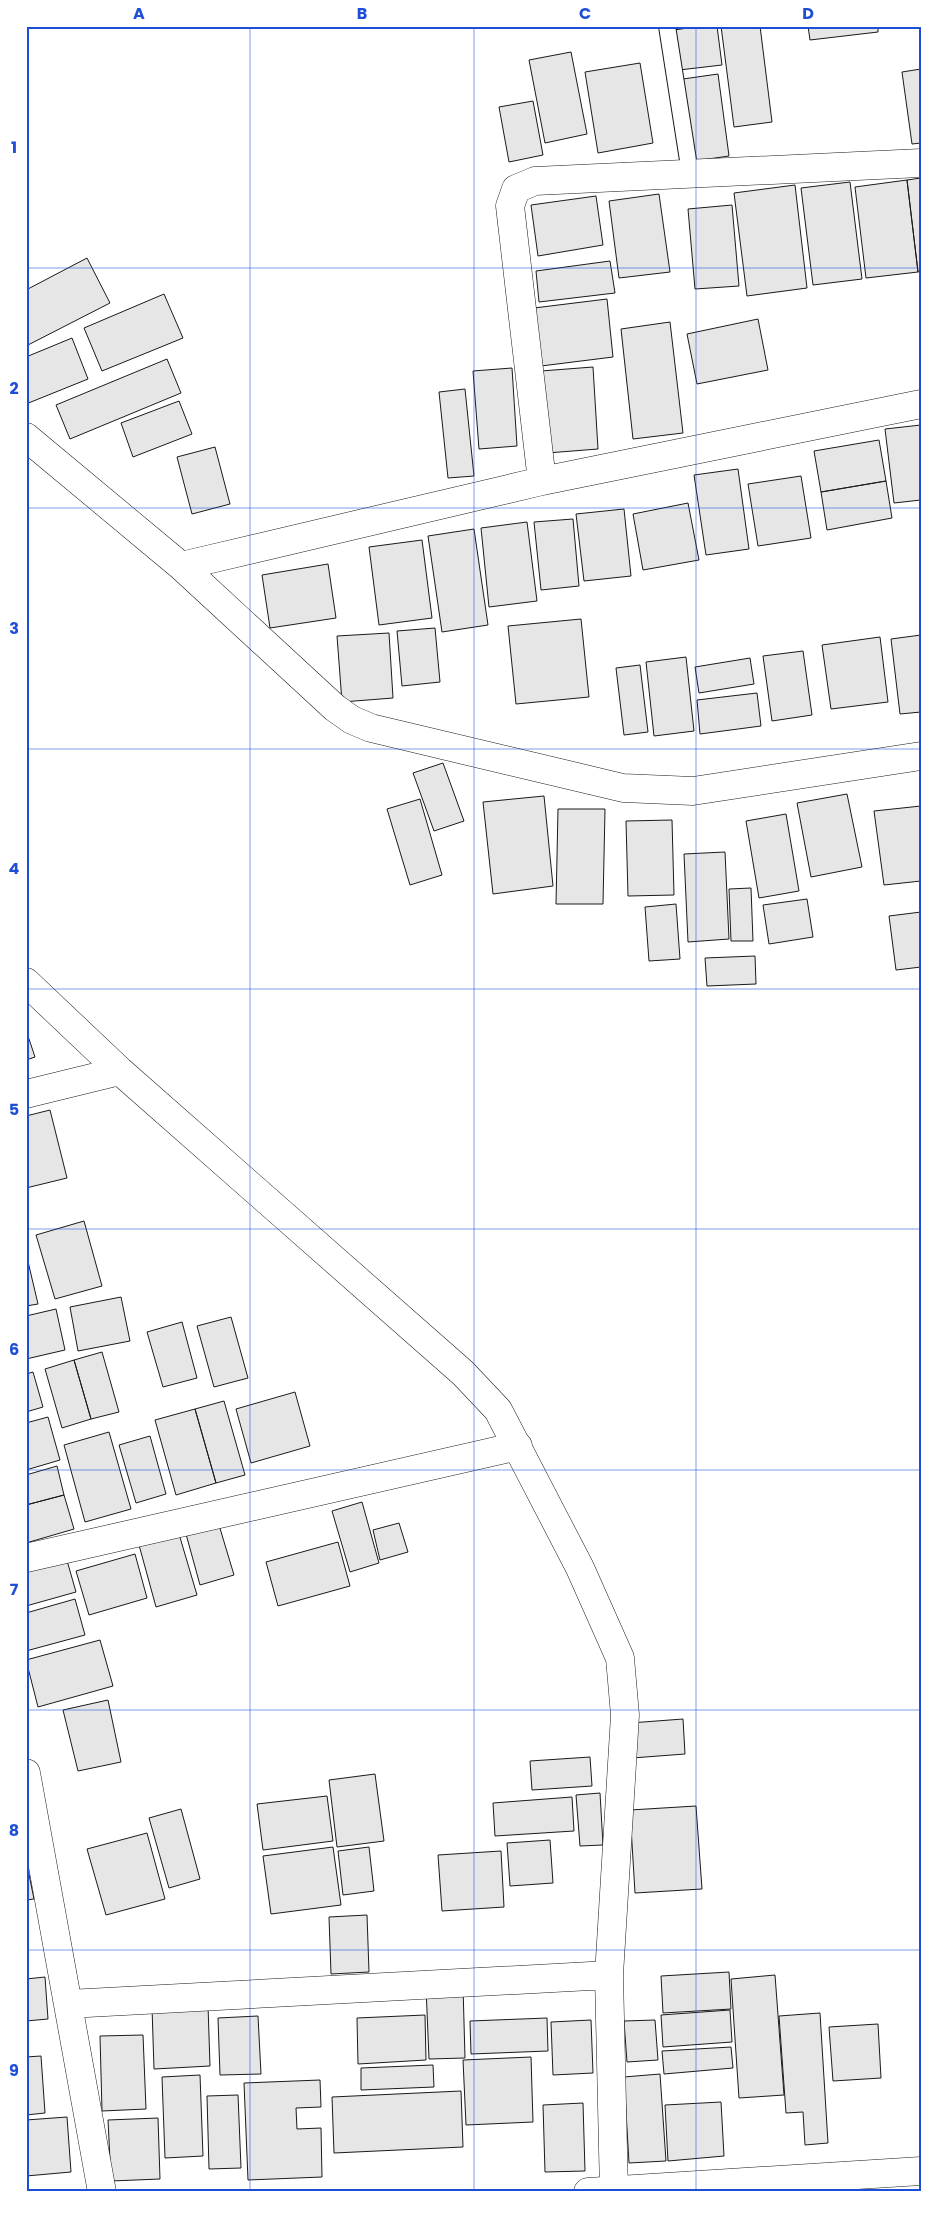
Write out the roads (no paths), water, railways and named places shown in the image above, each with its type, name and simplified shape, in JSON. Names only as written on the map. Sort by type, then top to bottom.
[{"type":"street","points":[[542,482],[510,206],[516,189],[535,181],[921,163]]},
{"type":"street","points":[[180,566],[542,482],[921,404]]},
{"type":"street","points":[[26,437],[180,566],[335,708],[352,720],[371,728],[623,788],[662,791],[693,791],[921,756]]},
{"type":"street","points":[[26,982],[120,1071],[463,1373],[498,1410],[580,1568],[620,1658],[625,1715],[609,1974],[606,2191],[819,2185],[921,2171]]},
{"type":"street","points":[[26,1094],[120,1071]]},
{"type":"street","points":[[26,1558],[518,1446]]},
{"type":"street","points":[[26,1773],[102,2192]]},
{"type":"street","points":[[68,2004],[609,1974]]},
{"type":"lane","points":[[667,26],[690,173]]}]
